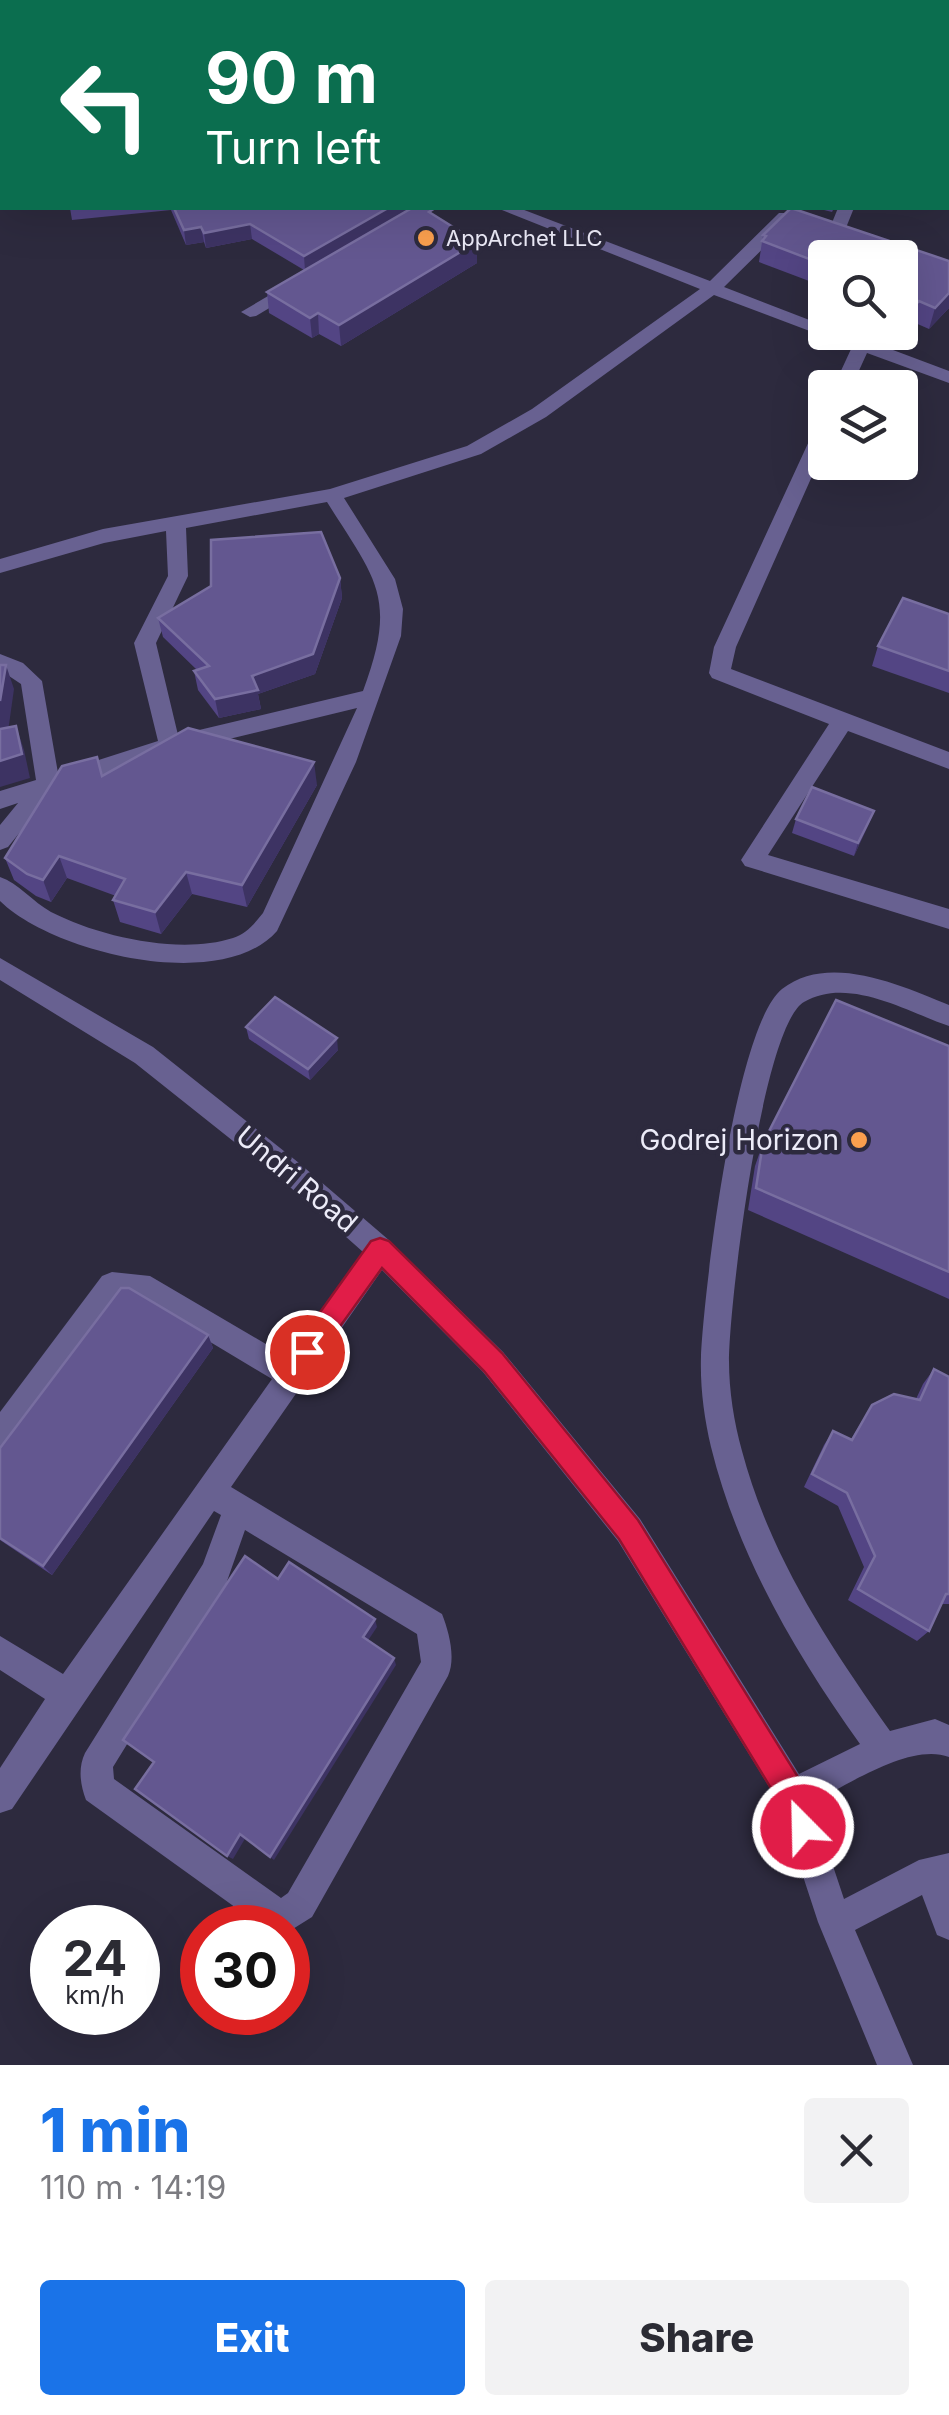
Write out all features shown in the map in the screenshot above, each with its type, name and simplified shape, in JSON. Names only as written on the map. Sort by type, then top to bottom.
[{"type":"street","points":[[511,210],[808,325]]},
{"type":"street","points":[[0,566],[103,536],[332,495],[474,450],[539,413],[713,288],[784,216],[826,232],[844,210]]},
{"type":"street","points":[[250,312],[311,276]]},
{"type":"street","points":[[876,350],[949,376]]},
{"type":"street","points":[[808,464],[726,648],[720,673],[949,762]]},
{"type":"street","points":[[0,886],[28,913],[50,926],[178,954],[216,952],[260,936],[272,920],[391,643],[393,608],[384,582],[332,495]]},
{"type":"street","points":[[170,745],[144,643],[178,576],[176,523]]},
{"type":"street","points":[[0,662],[30,681],[48,782],[0,841]]},
{"type":"street","points":[[0,800],[170,745],[371,697]]},
{"type":"street","points":[[843,720],[754,860],[949,919]]},
{"type":"street","name":"Undri Road","points":[[0,968],[144,1055],[290,1171],[380,1250],[493,1362],[629,1530],[793,1795],[835,1922],[895,2065]]},
{"type":"street","points":[[882,1749],[802,1630],[749,1516],[721,1425],[715,1360],[723,1268],[768,1030],[788,998],[825,982],[857,985],[949,1016]]},
{"type":"street","points":[[0,1797],[67,1695],[380,1250]]},
{"type":"street","points":[[0,1436],[112,1285],[140,1285],[290,1375]]},
{"type":"street","points":[[210,1491],[238,1508],[430,1625],[437,1665],[300,1905],[280,1918],[98,1788],[96,1764],[215,1573],[238,1508]]},
{"type":"street","points":[[0,1652],[67,1695]]},
{"type":"street","points":[[793,1795],[882,1749],[934,1735],[949,1741]]},
{"type":"street","points":[[835,1922],[940,1871],[949,1923]]},
{"type":"building","points":[[175,210],[384,210],[304,256],[250,224],[204,233],[201,227],[184,230]]},
{"type":"building","points":[[409,210],[432,210],[429,212],[477,242],[339,325],[318,313],[310,318],[267,292]]},
{"type":"building","points":[[789,210],[797,210],[886,240],[808,240],[808,259],[762,241],[766,236],[763,235]]},
{"type":"building","points":[[918,251],[949,261],[949,293],[935,308],[919,301]]},
{"type":"building","points":[[321,532],[340,578],[313,654],[252,676],[258,690],[215,699],[194,671],[209,666],[158,618],[211,586],[211,540]]},
{"type":"building","points":[[903,598],[949,614],[949,671],[878,646]]},
{"type":"building","points":[[0,665],[6,665],[0,701]]},
{"type":"building","points":[[16,726],[22,754],[0,761],[0,729]]},
{"type":"building","points":[[188,728],[314,762],[242,885],[186,872],[155,912],[113,900],[125,879],[59,856],[43,880],[5,858],[62,766],[97,757],[102,776]]},
{"type":"building","points":[[812,787],[874,811],[858,843],[796,819]]},
{"type":"building","points":[[275,997],[337,1038],[308,1069],[246,1027]]},
{"type":"building","name":"Godrej Horizon","points":[[836,1000],[949,1046],[949,1272],[756,1188],[763,1143]]},
{"type":"building","points":[[121,1288],[129,1288],[208,1335],[43,1566],[0,1538],[0,1448]]},
{"type":"building","points":[[934,1369],[949,1377],[949,1594],[929,1631],[858,1589],[875,1556],[847,1493],[812,1474],[833,1431],[852,1440],[872,1405],[894,1394],[920,1400]]},
{"type":"building","points":[[245,1556],[278,1579],[289,1562],[375,1619],[363,1637],[394,1658],[270,1857],[240,1834],[227,1856],[135,1789],[154,1762],[123,1740]]},
{"type":"place","name":"AppArchet LLC","points":[[426,238]]},
{"type":"place","name":"Godrej Horizon","points":[[859,1140]]},
{"type":"route","points":[[307,1352],[380,1250],[493,1362],[629,1530],[793,1795],[803,1827]]}]
